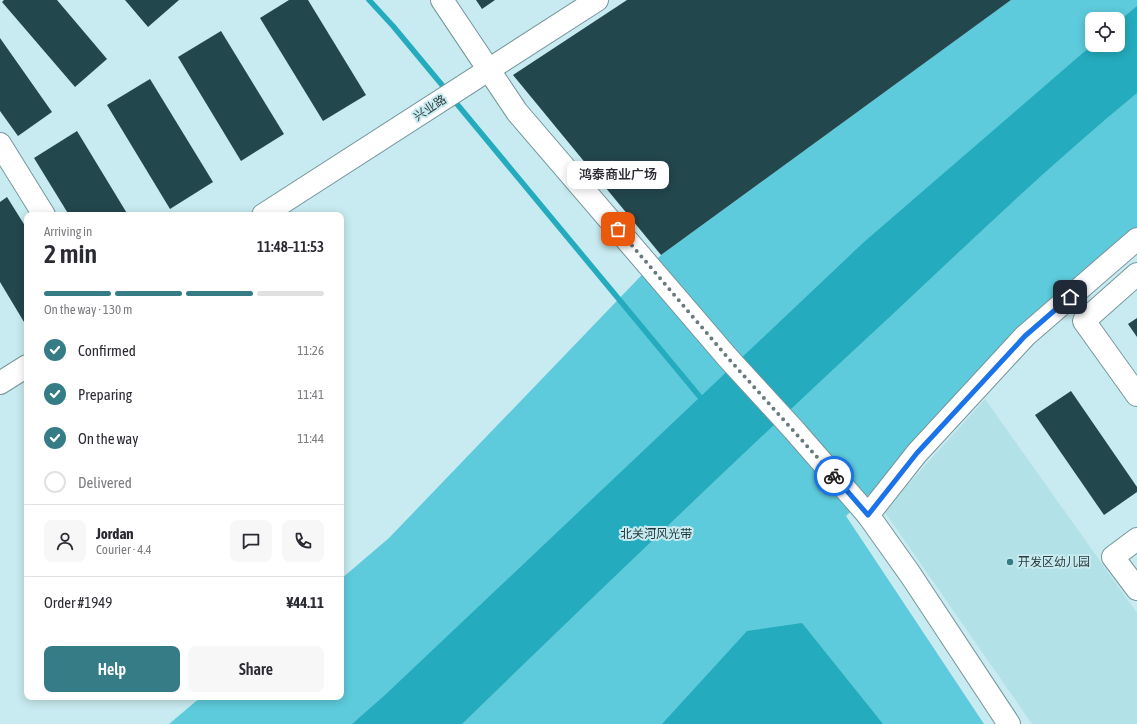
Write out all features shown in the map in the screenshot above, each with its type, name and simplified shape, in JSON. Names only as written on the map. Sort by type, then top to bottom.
[{"type":"street","points":[[442,0],[517,112],[728,358],[794,430],[868,515],[910,574],[1009,724]]},
{"type":"street","name":"兴业路","points":[[267,212],[597,0]]},
{"type":"street","points":[[0,144],[42,212]]},
{"type":"street","points":[[868,515],[917,453],[1025,336],[1137,239]]},
{"type":"street","points":[[1137,274],[1084,321],[1137,395]]},
{"type":"street","points":[[0,383],[24,368]]},
{"type":"street","points":[[1137,540],[1113,557],[1137,589]]},
{"type":"shaded area","points":[[1137,6],[1137,93],[1045,173],[841,362],[569,620],[462,724],[352,724],[385,695],[864,242],[1085,51],[1125,52],[1125,16]]},
{"type":"shaded area","name":"开发区幼儿园","points":[[985,399],[1137,613],[1137,724],[1032,724],[884,511]]},
{"type":"shaded area","points":[[802,623],[883,724],[662,724],[747,631]]},
{"type":"green space","name":"北关河风光带","points":[[1011,0],[1137,0],[1137,245],[846,516],[984,724],[169,724],[197,700],[344,700],[344,576],[389,538],[661,255]]},
{"type":"building","points":[[4,0],[57,0],[107,59],[75,87],[2,2]]},
{"type":"building","points":[[125,0],[179,0],[148,27]]},
{"type":"building","points":[[289,0],[308,0],[366,95],[323,121],[260,18]]},
{"type":"building","points":[[476,0],[495,0],[482,9]]},
{"type":"building","points":[[627,0],[1011,0],[661,255],[513,75]]},
{"type":"building","points":[[221,31],[284,134],[241,161],[178,57]]},
{"type":"building","points":[[0,38],[52,112],[18,136],[0,111]]},
{"type":"building","points":[[150,79],[213,182],[170,209],[107,105]]},
{"type":"building","points":[[77,131],[126,212],[67,212],[34,158]]},
{"type":"building","points":[[7,197],[24,224],[24,322],[0,282],[0,202]]},
{"type":"building","points":[[1137,318],[1137,337],[1128,324]]},
{"type":"building","points":[[1071,391],[1137,487],[1137,492],[1104,515],[1035,415]]},
{"type":"waterway","points":[[369,0],[393,26],[447,91]]},
{"type":"waterway","points":[[452,98],[700,397]]},
{"type":"way so far","points":[[618,229],[728,358],[834,476]]},
{"type":"place","name":"鸿泰商业广场","points":[[618,229]]},
{"type":"place","name":"开发区幼儿园","points":[[1010,562]]},
{"type":"route","points":[[834,476],[868,515],[917,453],[1025,336],[1070,297]]}]
